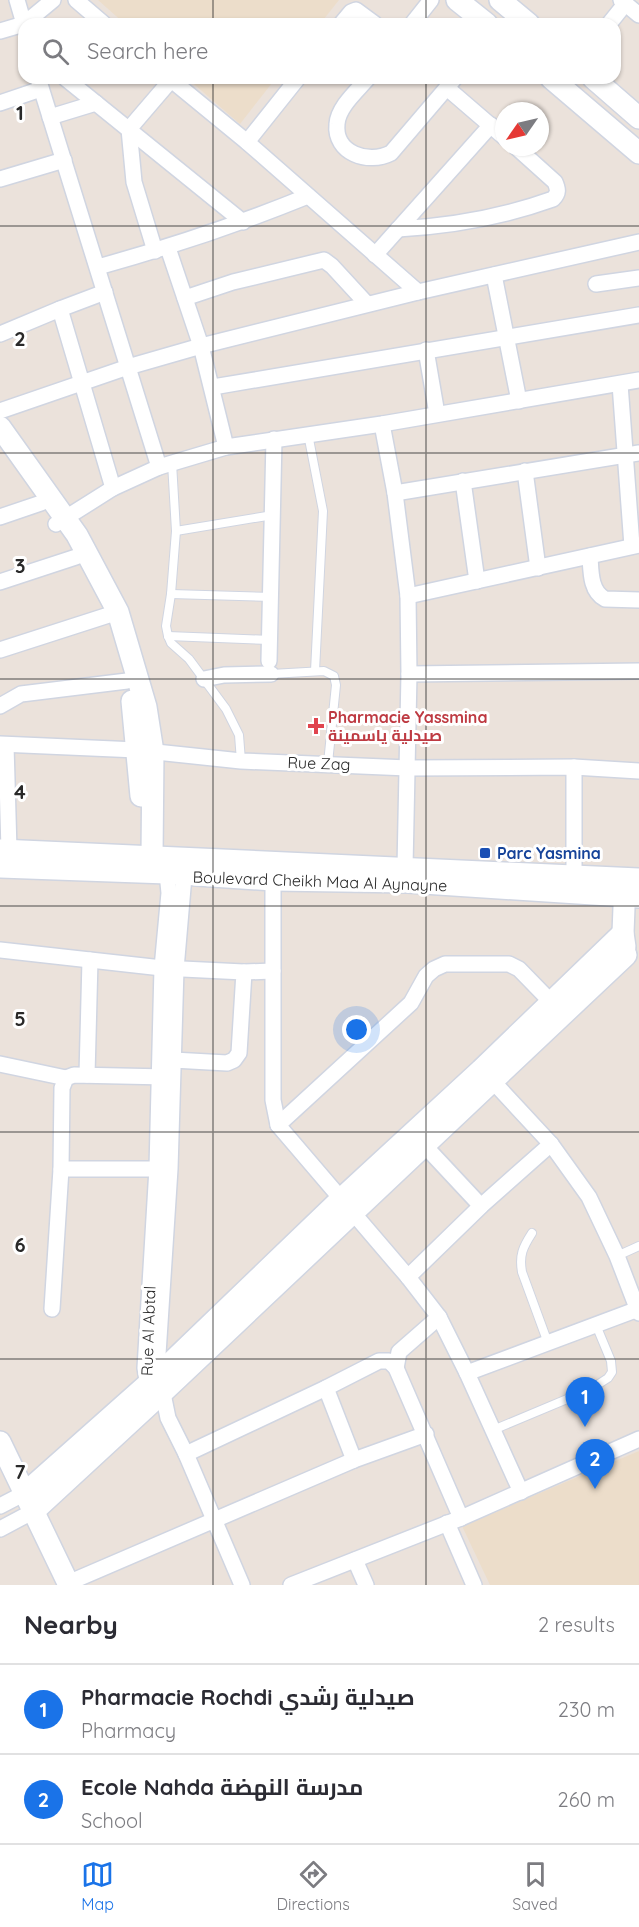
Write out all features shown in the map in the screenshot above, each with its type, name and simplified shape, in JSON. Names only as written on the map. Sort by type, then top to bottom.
[{"type":"street","points":[[16,0],[22,18]]},
{"type":"street","points":[[31,18],[53,0]]},
{"type":"street","points":[[76,0],[97,18]]},
{"type":"street","points":[[417,18],[431,0]]},
{"type":"street","points":[[457,0],[480,18]]},
{"type":"street","points":[[500,0],[522,18]]},
{"type":"street","points":[[613,18],[623,2],[639,15]]},
{"type":"street","points":[[346,18],[356,10],[367,18]]},
{"type":"street","points":[[0,31],[18,26]]},
{"type":"street","points":[[0,103],[39,84],[128,367],[166,465]]},
{"type":"street","points":[[72,84],[243,222]]},
{"type":"street","points":[[166,84],[129,129],[134,182],[185,298],[213,387],[226,447]]},
{"type":"street","points":[[176,84],[247,142],[418,292]]},
{"type":"street","points":[[247,142],[293,84]]},
{"type":"street","points":[[363,84],[340,113],[337,125],[338,135],[345,147],[356,155],[370,159],[382,158],[391,153],[450,84]]},
{"type":"street","points":[[452,84],[495,129]]},
{"type":"street","points":[[558,84],[639,153]]},
{"type":"street","points":[[600,84],[639,117]]},
{"type":"street","points":[[50,117],[96,103]]},
{"type":"street","points":[[375,255],[491,125]]},
{"type":"street","points":[[398,229],[461,224],[553,199],[558,189],[555,182],[526,156]]},
{"type":"street","points":[[0,179],[64,160]]},
{"type":"street","points":[[98,267],[162,250],[243,222],[308,196]]},
{"type":"street","points":[[0,411],[128,367],[201,346],[367,304],[639,242]]},
{"type":"street","points":[[185,298],[233,282],[324,260],[367,304]]},
{"type":"street","points":[[494,275],[519,401]]},
{"type":"street","points":[[596,284],[639,278]]},
{"type":"street","points":[[0,334],[105,292]]},
{"type":"street","points":[[60,309],[80,384],[113,488]]},
{"type":"street","points":[[213,387],[639,315]]},
{"type":"street","points":[[426,350],[437,414]]},
{"type":"street","points":[[61,521],[113,488],[166,465],[226,447],[381,424],[639,380]]},
{"type":"street","points":[[408,596],[636,545],[633,454],[620,384]]},
{"type":"street","points":[[381,424],[395,493],[408,596],[408,768],[405,867]]},
{"type":"street","points":[[0,427],[61,521],[112,614],[146,707],[148,851]]},
{"type":"street","points":[[204,679],[270,667],[274,439]]},
{"type":"street","points":[[0,448],[41,503],[61,521],[76,557],[112,614],[133,709],[145,751]]},
{"type":"street","points":[[395,493],[633,454]]},
{"type":"street","points":[[525,471],[538,568]]},
{"type":"street","points":[[463,481],[477,581]]},
{"type":"street","points":[[0,516],[41,503]]},
{"type":"street","points":[[590,556],[592,579],[601,597],[639,600]]},
{"type":"street","points":[[0,582],[76,557]]},
{"type":"street","points":[[0,650],[112,614]]},
{"type":"street","points":[[409,674],[639,671]]},
{"type":"street","points":[[0,706],[21,694],[127,681]]},
{"type":"street","points":[[3,744],[3,856]]},
{"type":"street","name":"Rue Zag","points":[[3,744],[145,751],[241,761],[408,768],[574,767],[639,771]]},
{"type":"street","points":[[574,767],[574,876]]},
{"type":"street","name":"Boulevard Cheikh Maa Al Aynayne","points":[[3,856],[148,851],[574,876],[632,888]]},
{"type":"street","name":"Boulevard Cheikh Maa Al Aynayne","points":[[3,856],[176,875],[273,880],[632,888]]},
{"type":"street","name":"Rue Al Abtal","points":[[155,1389],[164,1169],[169,893],[176,875]]},
{"type":"street","points":[[273,880],[273,1100],[278,1125],[408,1277],[439,1317],[521,1492]]},
{"type":"street","points":[[0,1529],[155,1389],[557,1008],[623,933],[632,888]]},
{"type":"street","points":[[557,1008],[633,955],[623,933]]},
{"type":"street","points":[[0,950],[169,969],[273,971]]},
{"type":"street","points":[[87,1076],[90,960]]},
{"type":"street","points":[[278,1125],[411,1003],[426,976],[445,964],[509,964],[519,969],[557,1008]]},
{"type":"street","name":"Rue Al Abtal","points":[[166,1077],[173,1060],[169,969]]},
{"type":"street","points":[[173,1060],[226,1063],[234,1060],[239,1053],[244,972]]},
{"type":"street","points":[[0,1064],[66,1078],[74,1075],[166,1077]]},
{"type":"street","points":[[467,1373],[638,1311],[617,1256],[589,1197],[551,1144],[487,1075]]},
{"type":"street","points":[[347,1206],[424,1145],[487,1075]]},
{"type":"street","points":[[52,1309],[61,1168],[62,1088],[66,1078]]},
{"type":"street","points":[[408,1277],[481,1206],[551,1144]]},
{"type":"street","points":[[424,1145],[481,1206]]},
{"type":"street","points":[[61,1168],[164,1169]]},
{"type":"street","points":[[396,1368],[399,1352],[439,1317]]},
{"type":"street","points":[[186,1454],[379,1361],[389,1361],[396,1368],[426,1434],[474,1585]]},
{"type":"street","points":[[326,1388],[354,1460]]},
{"type":"street","points":[[155,1389],[186,1454],[242,1585]]},
{"type":"street","points":[[0,1442],[69,1584],[354,1460],[426,1434]]},
{"type":"street","points":[[291,1585],[521,1492],[639,1439]]},
{"type":"street","points":[[0,1506],[29,1502]]},
{"type":"street","points":[[354,1560],[366,1585]]},
{"type":"lane","points":[[308,434],[323,511],[315,671]]},
{"type":"lane","points":[[166,465],[176,531],[166,626],[168,636],[171,643],[189,659],[235,725],[239,735],[241,761]]},
{"type":"lane","points":[[176,531],[273,516]]},
{"type":"lane","points":[[171,594],[272,597]]},
{"type":"lane","points":[[168,636],[270,640]]},
{"type":"lane","points":[[270,667],[324,671],[334,676],[336,685],[328,763]]},
{"type":"lane","points":[[532,1233],[522,1248],[520,1261],[548,1343]]},
{"type":"lane","points":[[617,1256],[639,1246]]},
{"type":"lane","points":[[493,1430],[591,1389],[608,1378],[612,1372],[611,1361],[596,1325]]},
{"type":"shaded area","points":[[98,0],[339,0],[325,18],[118,18]]},
{"type":"shaded area","points":[[194,84],[271,84],[240,124]]},
{"type":"shaded area","points":[[639,1451],[639,1585],[490,1585],[462,1526]]},
{"type":"place","name":"Pharmacie Yassmina صيدلية ياسمينة","points":[[316,726]]},
{"type":"place","name":"Parc Yasmina","points":[[485,853]]},
{"type":"place","name":"Pharmacie Rochdi صيدلية رشدي","points":[[585,1427]]},
{"type":"place","name":"Ecole Nahda مدرسة النهضة","points":[[595,1489]]}]
